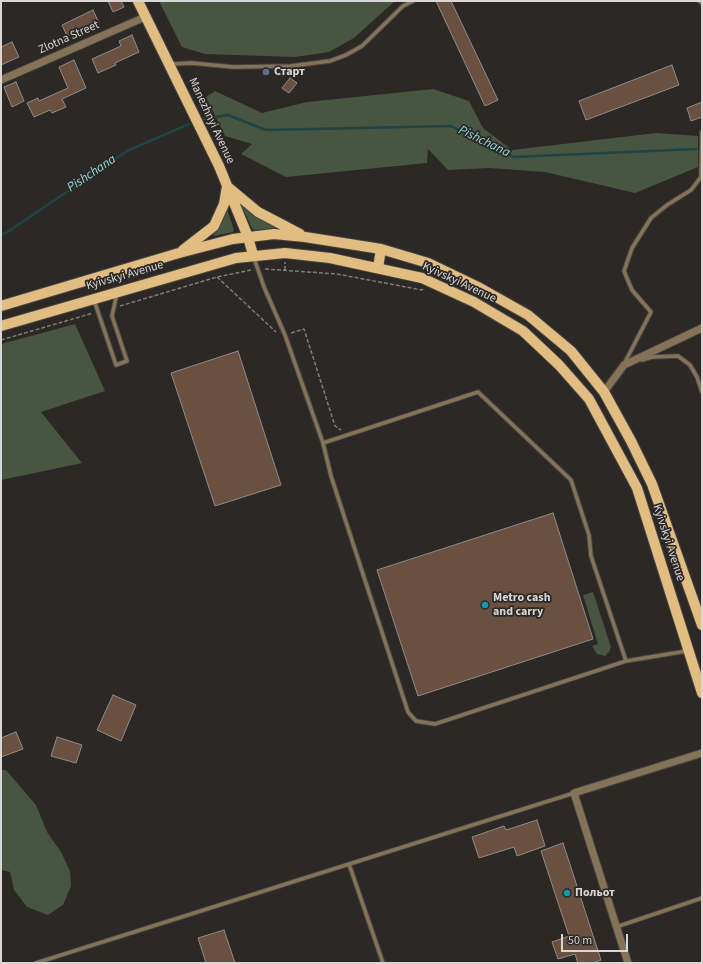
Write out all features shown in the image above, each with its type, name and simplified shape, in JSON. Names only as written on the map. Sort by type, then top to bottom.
[{"type":"main road","name":"Manezhnyi Avenue","points":[[138,1],[219,166],[248,237],[253,255]]},
{"type":"main road","points":[[227,186],[258,212],[305,237]]},
{"type":"main road","points":[[179,253],[214,226],[224,204],[227,186]]},
{"type":"main road","name":"Kyivskyi Avenue","points":[[1,306],[179,253],[233,240],[274,234],[305,237],[381,249],[428,264],[480,288],[528,315],[570,352],[604,392],[631,441],[652,484],[702,625]]},
{"type":"main road","points":[[378,268],[381,249]]},
{"type":"main road","name":"Kyivskyi Avenue","points":[[1,326],[229,260],[253,255],[285,253],[323,257],[378,268],[426,280],[474,302],[523,331],[559,365],[589,399],[637,488],[702,693]]},
{"type":"street","name":"Zlotna Street","points":[[1,80],[145,17]]},
{"type":"street","points":[[604,392],[624,365],[702,328]]},
{"type":"street","points":[[628,963],[574,793],[702,753]]},
{"type":"lane","points":[[170,64],[192,63],[233,67],[291,66],[330,61],[346,55],[362,46],[403,6],[413,1]]},
{"type":"lane","points":[[624,365],[651,312],[632,290],[624,271],[632,248],[651,218],[667,205],[692,190],[701,178],[702,132]]},
{"type":"lane","points":[[253,255],[285,335],[323,443],[331,476],[408,712],[416,721],[435,724],[626,661],[688,651]]},
{"type":"lane","points":[[94,299],[116,365],[127,361],[112,316],[118,292]]},
{"type":"lane","points":[[624,365],[652,357],[678,356],[690,365],[697,377],[702,392]]},
{"type":"lane","points":[[323,443],[478,392],[571,480],[589,535],[591,556],[626,661]]},
{"type":"lane","points":[[36,963],[574,793]]},
{"type":"lane","points":[[349,864],[383,963]]},
{"type":"lane","points":[[616,927],[702,898]]},
{"type":"path","points":[[240,272],[258,269],[337,274],[422,290],[426,280]]},
{"type":"green space","points":[[159,1],[395,1],[354,38],[329,52],[295,57],[205,54],[182,47]]},
{"type":"green space","points":[[433,89],[469,101],[483,128],[512,150],[656,133],[698,136],[698,167],[635,193],[545,172],[489,168],[448,170],[428,149],[427,163],[286,177],[241,154],[252,144],[225,136],[206,97],[215,91],[262,113],[307,102]]},
{"type":"green space","points":[[241,205],[278,228],[255,230],[252,228]]},
{"type":"green space","points":[[227,209],[234,230],[233,232],[213,236]]},
{"type":"green space","points":[[75,324],[105,391],[41,412],[82,463],[1,480],[1,344]]},
{"type":"green space","points":[[593,592],[611,647],[605,656],[597,654],[592,646],[598,644],[583,595]]},
{"type":"green space","points":[[1,770],[6,770],[36,805],[47,832],[61,852],[70,871],[71,886],[63,905],[48,915],[27,907],[14,890],[10,872],[1,870]]},
{"type":"building","points":[[108,1],[121,1],[124,7],[113,12]]},
{"type":"building","points":[[436,1],[451,1],[498,100],[485,106]]},
{"type":"building","points":[[93,10],[99,23],[67,36],[62,25]]},
{"type":"building","points":[[132,35],[139,52],[98,73],[92,59],[121,46],[119,41]]},
{"type":"building","points":[[12,42],[19,57],[1,65],[1,47]]},
{"type":"building","points":[[74,60],[86,88],[62,99],[66,107],[52,113],[50,110],[34,117],[27,103],[38,98],[39,101],[68,88],[59,67]]},
{"type":"building","points":[[672,65],[679,85],[586,120],[579,101]]},
{"type":"building","points":[[290,78],[297,83],[289,93],[282,88]]},
{"type":"building","points":[[16,82],[24,101],[12,107],[4,87]]},
{"type":"building","points":[[702,102],[702,117],[691,121],[687,108]]},
{"type":"building","points":[[238,351],[281,485],[215,506],[171,373]]},
{"type":"building","name":"Metro cash and carry","points":[[553,513],[593,639],[418,696],[377,570]]},
{"type":"building","points":[[113,695],[136,705],[121,741],[97,730]]},
{"type":"building","points":[[16,732],[23,749],[1,757],[1,738]]},
{"type":"building","points":[[57,737],[82,745],[76,763],[51,756]]},
{"type":"building","points":[[537,820],[545,846],[517,856],[514,847],[479,858],[472,837],[504,826],[506,830]]},
{"type":"building","name":"Польот","points":[[563,843],[601,960],[593,963],[578,963],[575,954],[558,959],[552,942],[569,936],[541,851]]},
{"type":"building","points":[[224,930],[235,963],[206,963],[198,938]]},
{"type":"waterway","name":"Pishchana","points":[[204,119],[228,115],[266,130],[451,126],[514,157],[696,149]]},
{"type":"waterway","name":"Pishchana","points":[[1,235],[127,151],[189,124]]},
{"type":"place","name":"Старт","points":[[266,72]]},
{"type":"place","name":"Metro cash and carry","points":[[485,605]]},
{"type":"place","name":"Польот","points":[[567,893]]}]
